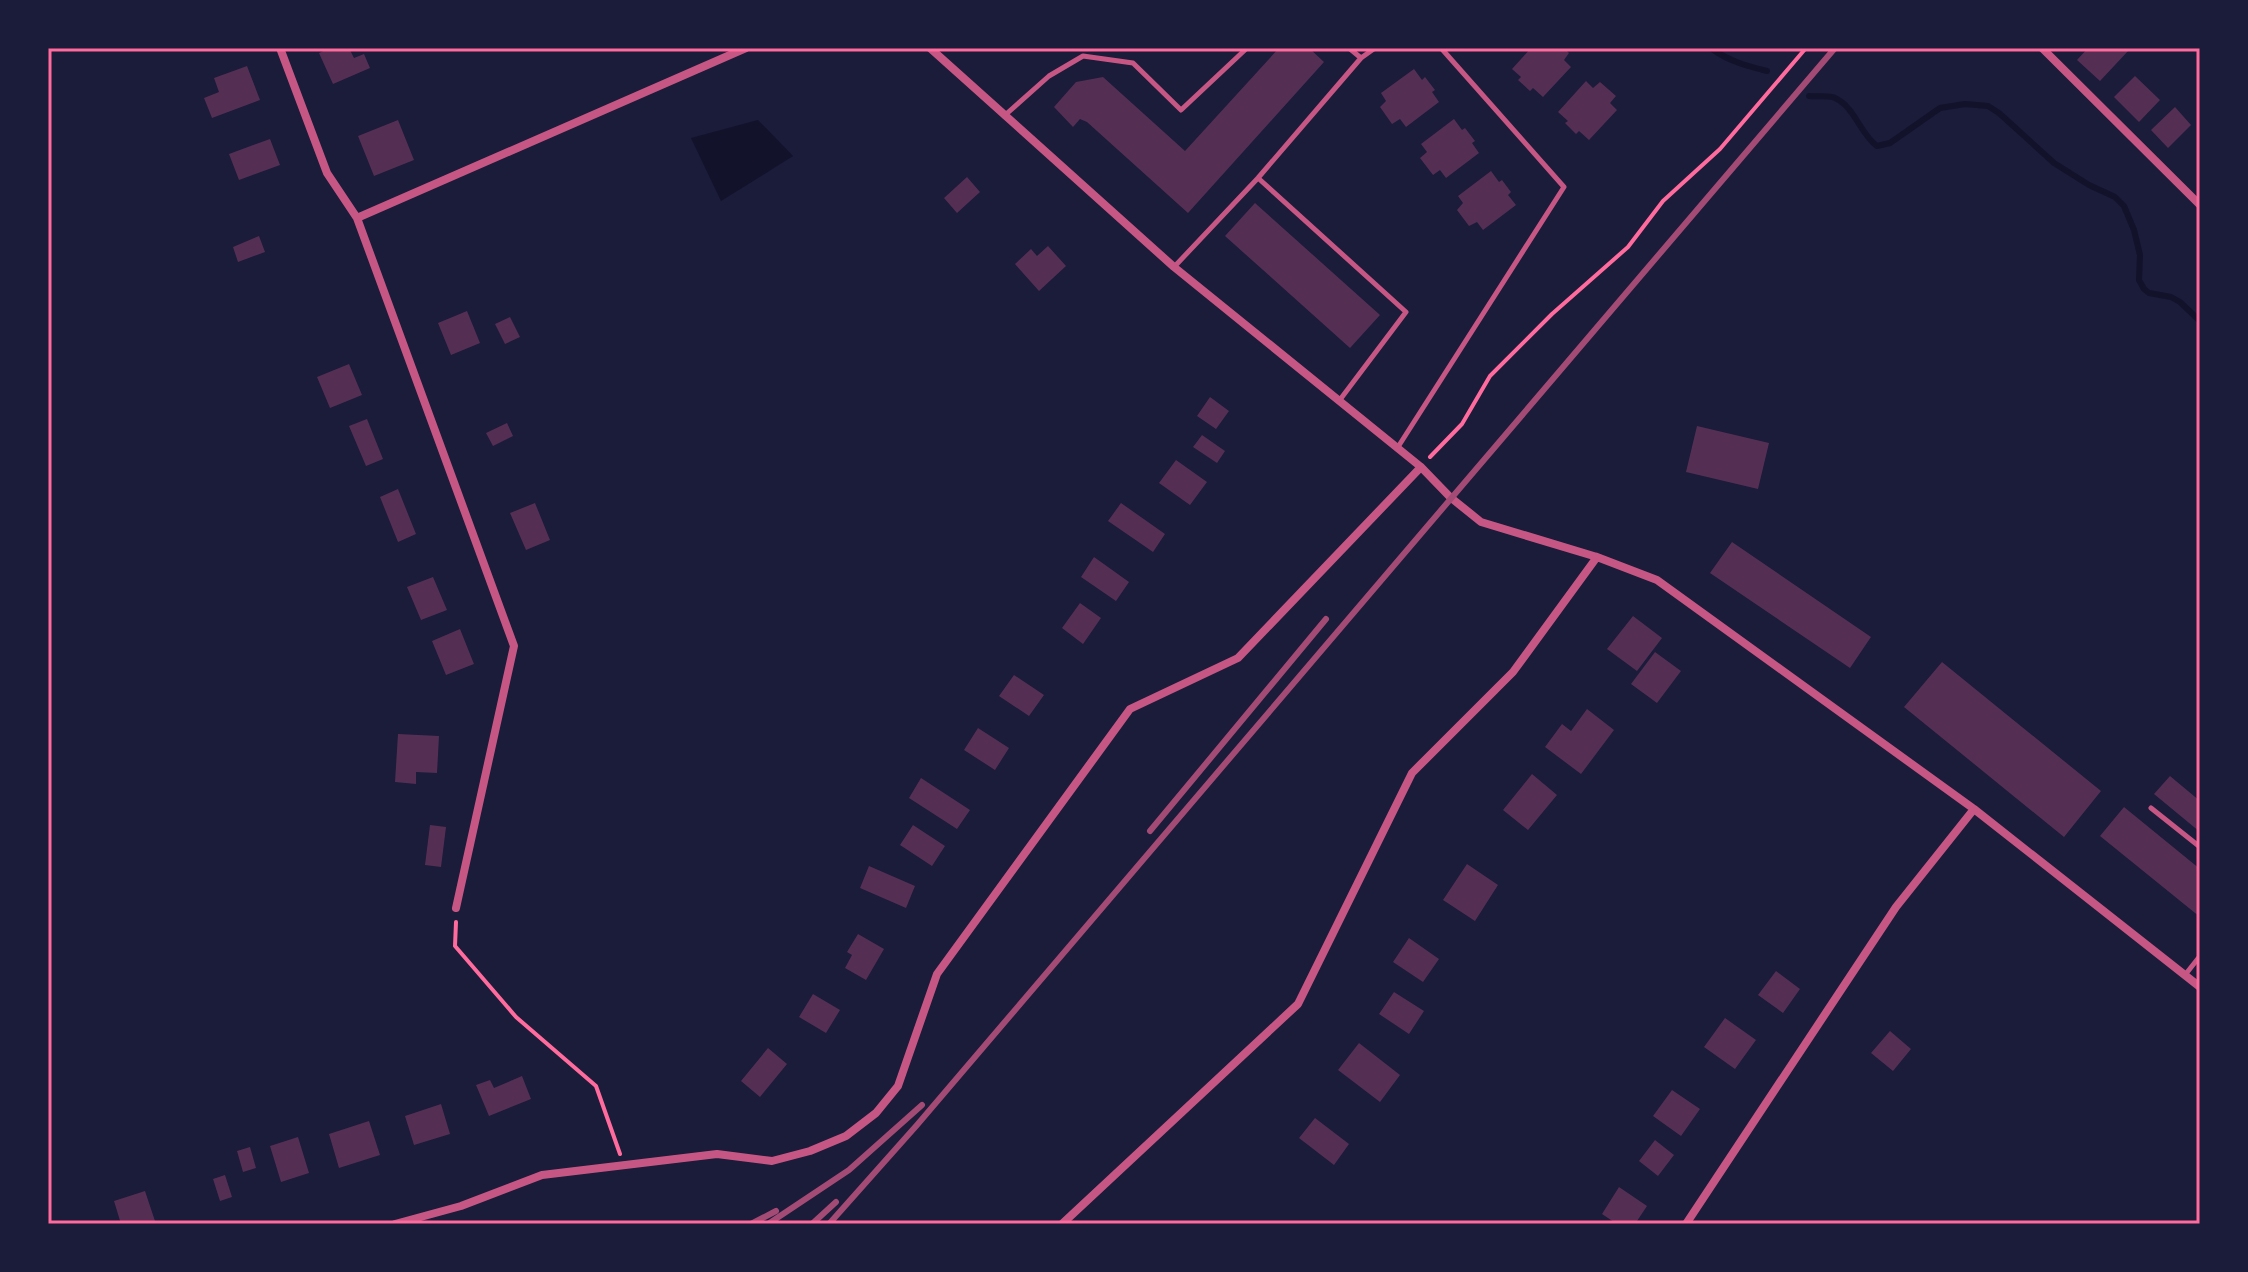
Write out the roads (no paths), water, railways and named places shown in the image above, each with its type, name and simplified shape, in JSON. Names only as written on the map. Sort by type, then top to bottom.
[{"type":"street","points":[[280,48],[327,173],[357,218],[514,646],[456,908]]},
{"type":"street","points":[[357,218],[746,48]]},
{"type":"street","points":[[930,48],[1174,267],[1421,467],[1450,497],[1481,522],[1597,557],[1657,580],[1974,809],[2200,987]]},
{"type":"street","points":[[2042,48],[2200,205]]},
{"type":"street","points":[[395,1224],[461,1206],[542,1175],[717,1154],[772,1161],[810,1151],[846,1136],[876,1113],[898,1086],[937,974],[1130,709],[1238,658],[1421,467]]},
{"type":"street","points":[[1062,1224],[1298,1004],[1412,773],[1513,672],[1597,557]]},
{"type":"street","points":[[1686,1224],[1896,907],[1974,809]]},
{"type":"lane","points":[[1004,116],[1049,76],[1083,56],[1133,63],[1181,110],[1247,48]]},
{"type":"lane","points":[[1349,48],[1361,58]]},
{"type":"lane","points":[[1174,267],[1258,178],[1361,58],[1375,48]]},
{"type":"lane","points":[[1397,448],[1564,187],[1441,48]]},
{"type":"lane","points":[[1258,178],[1406,312],[1339,401]]},
{"type":"lane","points":[[2151,808],[2200,847]]},
{"type":"lane","points":[[2185,975],[2200,956]]},
{"type":"waterway","points":[[1711,48],[1731,60],[1767,71]]},
{"type":"waterway","points":[[1809,96],[1832,97],[1842,102],[1877,146],[1890,143],[1940,108],[1965,104],[1988,106],[2054,163],[2115,197],[2124,206],[2134,230],[2140,255],[2139,280],[2144,289],[2180,302],[2200,321]]},
{"type":"railway","points":[[829,1224],[917,1125],[1835,48]]},
{"type":"railway","points":[[1150,831],[1326,619]]},
{"type":"railway","points":[[768,1224],[849,1170],[922,1105]]},
{"type":"railway","points":[[812,1224],[836,1202]]},
{"type":"railway","points":[[751,1224],[776,1211]]}]
